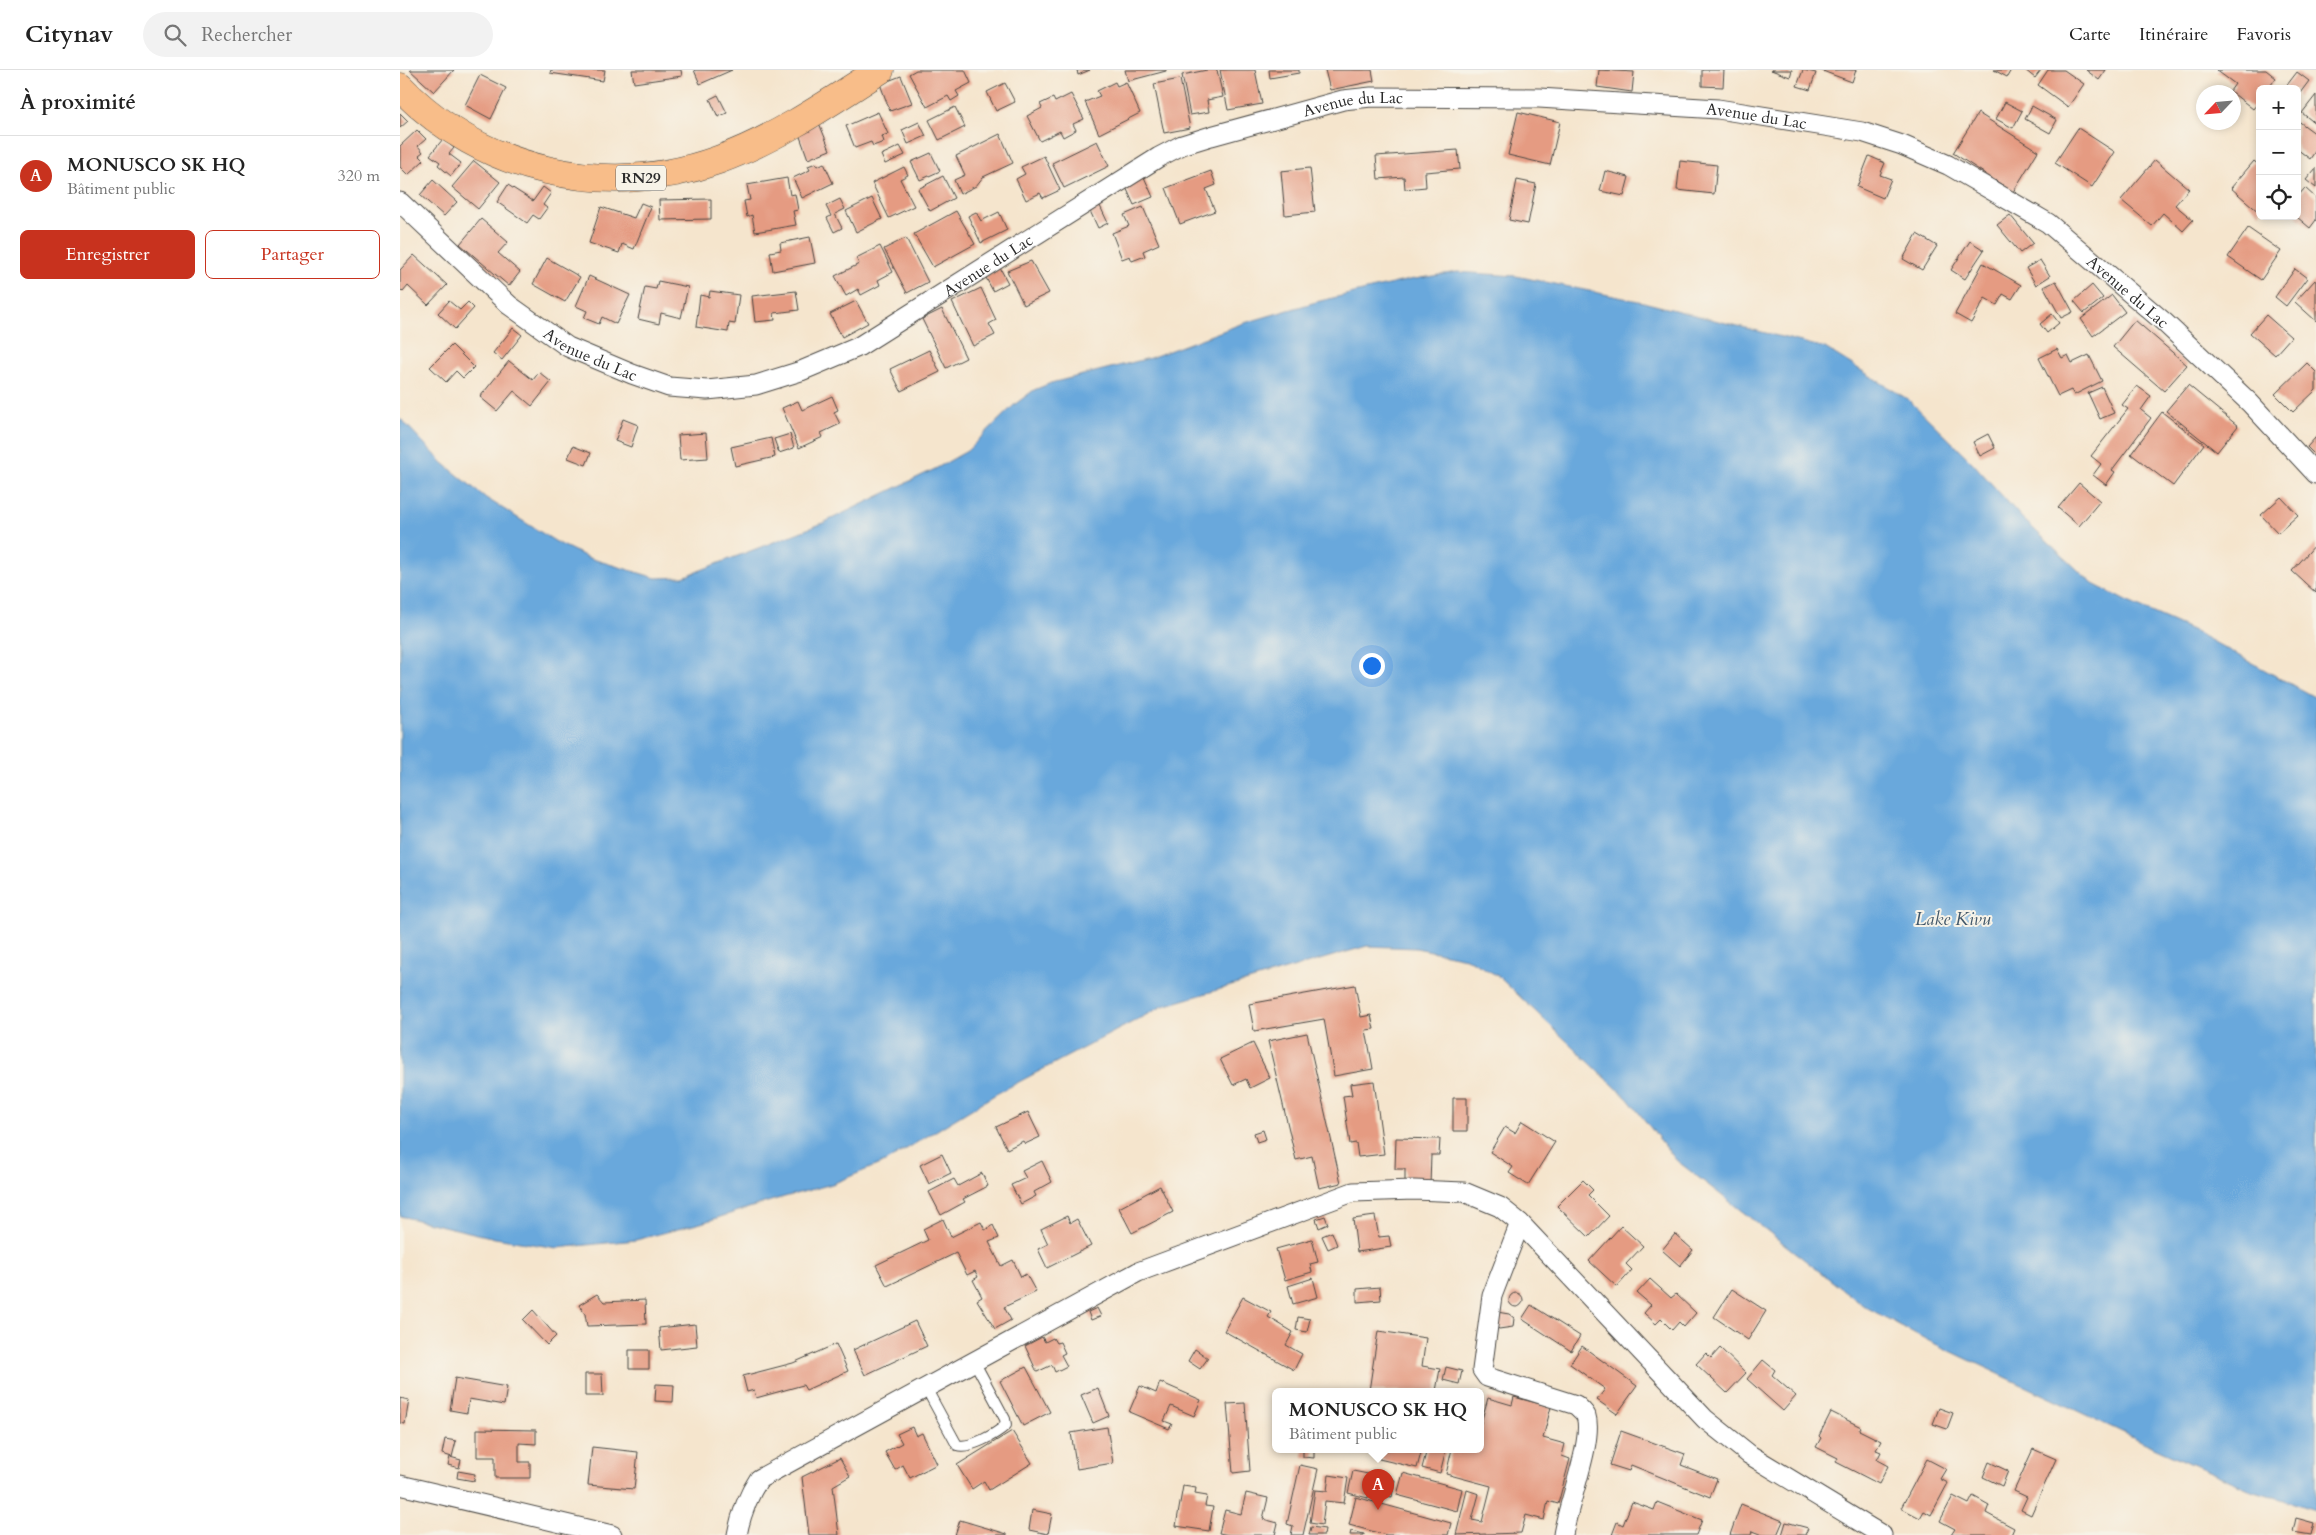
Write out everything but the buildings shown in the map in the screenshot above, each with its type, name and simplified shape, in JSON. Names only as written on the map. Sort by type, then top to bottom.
[{"type":"main road","name":"RN29","points":[[400,87],[446,126],[489,150],[530,167],[586,177],[634,178],[664,176],[727,156],[762,140],[880,70]]},
{"type":"street","name":"Avenue du Lac","points":[[400,202],[509,305],[568,347],[669,387],[707,390],[756,385],[801,371],[858,347],[1159,157],[1182,146],[1275,118],[1343,100],[1371,97],[1538,98],[1718,109],[1862,132],[1902,145],[1948,165],[2048,222],[2164,322],[2250,403],[2316,474]]},
{"type":"street","points":[[736,1535],[749,1494],[759,1479],[975,1363],[1138,1272],[1353,1192],[1414,1190],[1464,1192],[1500,1207],[1520,1222],[1705,1419],[1750,1455],[1882,1535]]},
{"type":"street","points":[[1520,1222],[1492,1296],[1482,1370],[1487,1377],[1576,1405],[1586,1415],[1588,1436],[1569,1502],[1563,1535]]},
{"type":"street","points":[[400,1485],[612,1535]]},
{"type":"lane","points":[[926,1388],[957,1445],[963,1447],[1001,1430],[1006,1425],[1005,1419],[975,1363]]},
{"type":"water","name":"Lake Kivu","points":[[1457,272],[1516,276],[1643,302],[1825,348],[1909,400],[1972,462],[2022,518],[2093,584],[2126,601],[2192,630],[2316,698],[2316,1510],[2249,1489],[2156,1448],[1929,1341],[1864,1306],[1676,1160],[1628,1099],[1498,976],[1466,958],[1416,948],[1367,946],[1163,1006],[996,1094],[885,1162],[832,1184],[701,1223],[636,1240],[557,1248],[495,1238],[400,1216],[400,418],[443,463],[486,498],[558,543],[589,558],[656,578],[683,577],[823,523],[935,469],[967,451],[1014,405],[1034,390],[1051,383],[1150,358],[1241,324],[1316,302],[1409,280]]},
{"type":"place","name":"MONUSCO SK HQ","points":[[1378,1510]]}]
